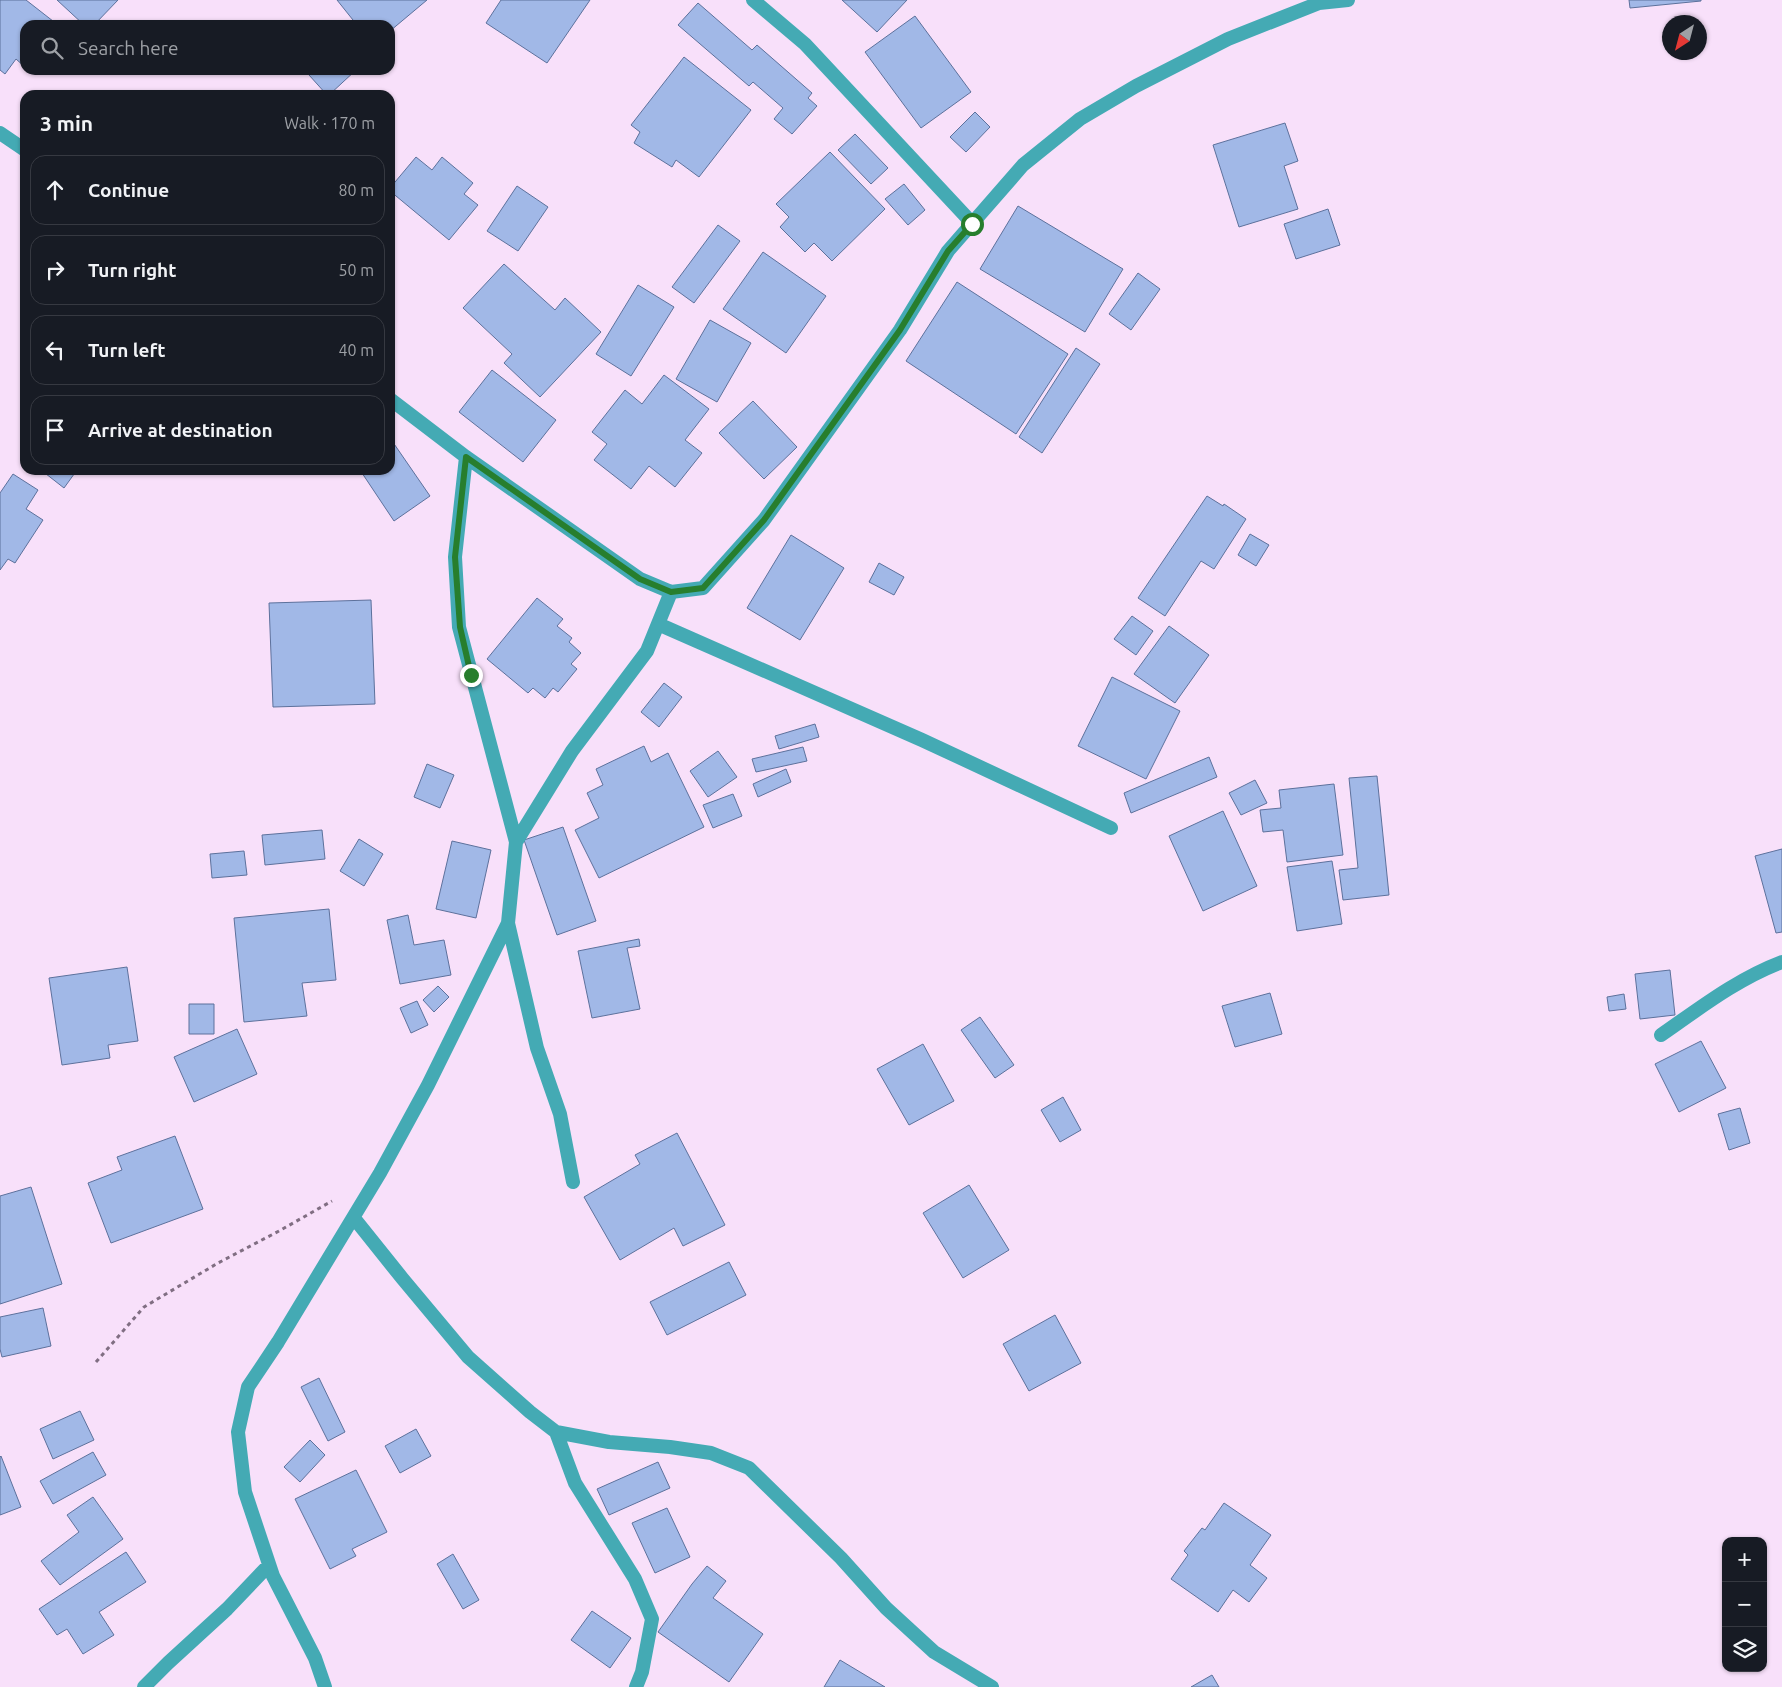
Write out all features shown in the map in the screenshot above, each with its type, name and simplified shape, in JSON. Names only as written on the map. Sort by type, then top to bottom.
[{"type":"street","points":[[753,0],[805,44],[972,224]]},
{"type":"street","points":[[395,403],[466,457],[640,579],[671,592],[703,588],[764,520],[900,330],[948,251],[1023,165],[1080,120],[1136,86],[1228,39],[1319,3],[1348,0]]},
{"type":"street","points":[[0,134],[20,147]]},
{"type":"street","points":[[466,457],[455,557],[460,627],[516,842],[508,923],[537,1048],[560,1114],[573,1182]]},
{"type":"street","points":[[516,842],[572,751],[647,651],[671,592]]},
{"type":"street","points":[[658,624],[922,740],[1111,828]]},
{"type":"street","points":[[325,1687],[315,1658],[272,1576],[245,1492],[238,1432],[248,1387],[278,1342],[354,1218],[428,1086],[508,923]]},
{"type":"street","points":[[1661,1035],[1723,991],[1764,968],[1782,962]]},
{"type":"street","points":[[354,1218],[468,1357],[530,1412],[556,1432],[609,1442],[670,1447],[711,1453],[749,1468],[841,1558],[886,1608],[934,1652],[992,1687]]},
{"type":"street","points":[[556,1432],[575,1482],[635,1579],[652,1619],[642,1672],[636,1687]]},
{"type":"street","points":[[144,1687],[168,1662],[227,1609],[269,1565]]},
{"type":"path","points":[[96,1362],[144,1307],[218,1263],[338,1197]]},
{"type":"building","points":[[0,0],[26,0],[52,20],[20,20],[20,63],[16,59],[5,74],[0,70]]},
{"type":"building","points":[[57,0],[118,0],[99,20],[79,20]]},
{"type":"building","points":[[337,0],[427,0],[395,27],[395,20],[353,20]]},
{"type":"building","points":[[501,0],[590,0],[547,63],[486,23]]},
{"type":"building","points":[[842,0],[907,0],[877,32]]},
{"type":"building","points":[[1629,0],[1701,0],[1701,1],[1630,8]]},
{"type":"building","points":[[698,3],[752,50],[757,45],[812,93],[808,98],[817,106],[792,134],[774,119],[783,108],[753,82],[749,86],[678,25]]},
{"type":"building","points":[[915,16],[971,92],[921,128],[865,52]]},
{"type":"building","points":[[684,57],[751,110],[699,177],[676,160],[672,167],[634,143],[640,132],[631,125]]},
{"type":"building","points":[[309,75],[351,75],[334,90],[322,90]]},
{"type":"building","points":[[975,112],[990,127],[966,152],[950,137]]},
{"type":"building","points":[[1285,123],[1298,161],[1284,166],[1298,209],[1239,227],[1213,145]]},
{"type":"building","points":[[855,134],[888,168],[871,184],[838,150]]},
{"type":"building","points":[[830,152],[885,209],[832,261],[814,243],[805,252],[780,227],[789,217],[776,204]]},
{"type":"building","points":[[416,157],[432,170],[442,157],[473,183],[464,194],[478,205],[449,240],[395,195],[395,182]]},
{"type":"building","points":[[904,184],[925,210],[908,225],[885,199]]},
{"type":"building","points":[[517,186],[548,207],[518,251],[487,231]]},
{"type":"building","points":[[1018,206],[1123,269],[1085,332],[980,269]]},
{"type":"building","points":[[1328,209],[1340,245],[1296,259],[1284,224]]},
{"type":"building","points":[[718,225],[740,241],[694,303],[672,287]]},
{"type":"building","points":[[763,252],[826,296],[786,353],[723,309]]},
{"type":"building","points":[[504,264],[555,310],[565,298],[601,332],[540,397],[504,363],[512,354],[463,308]]},
{"type":"building","points":[[1138,273],[1160,289],[1131,330],[1109,314]]},
{"type":"building","points":[[957,282],[1068,354],[1016,434],[906,361]]},
{"type":"building","points":[[638,285],[674,307],[631,376],[596,354]]},
{"type":"building","points":[[710,320],[751,343],[717,402],[676,379]]},
{"type":"building","points":[[1076,348],[1100,364],[1042,453],[1019,437]]},
{"type":"building","points":[[492,370],[556,420],[523,462],[459,412]]},
{"type":"building","points":[[664,375],[709,409],[685,440],[702,453],[675,487],[649,466],[631,489],[594,460],[607,444],[592,432],[625,390],[642,404]]},
{"type":"building","points":[[753,401],[797,447],[764,479],[719,433]]},
{"type":"building","points":[[395,445],[430,496],[394,521],[363,475],[395,475]]},
{"type":"building","points":[[13,474],[38,490],[26,509],[43,520],[15,563],[8,559],[0,570],[0,493]]},
{"type":"building","points":[[47,475],[73,475],[64,488]]},
{"type":"building","points":[[1207,496],[1223,506],[1224,504],[1246,519],[1214,569],[1201,561],[1165,616],[1138,598]]},
{"type":"building","points":[[1250,534],[1269,545],[1256,566],[1238,555]]},
{"type":"building","points":[[791,535],[844,568],[800,640],[747,608]]},
{"type":"building","points":[[879,563],[904,577],[894,595],[869,582]]},
{"type":"building","points":[[537,598],[563,619],[557,626],[572,638],[569,642],[581,653],[571,664],[577,669],[558,692],[553,688],[545,698],[533,688],[528,693],[487,659]]},
{"type":"building","points":[[371,600],[375,704],[273,707],[269,603]]},
{"type":"building","points":[[1132,616],[1153,631],[1136,655],[1114,639]]},
{"type":"building","points":[[1169,626],[1209,655],[1175,703],[1134,674]]},
{"type":"building","points":[[1112,677],[1180,711],[1146,779],[1078,746]]},
{"type":"building","points":[[664,683],[682,697],[659,727],[641,712]]},
{"type":"building","points":[[815,724],[819,737],[779,749],[775,736]]},
{"type":"building","points":[[644,746],[651,762],[668,753],[704,827],[599,878],[575,830],[599,818],[587,793],[603,785],[596,769]]},
{"type":"building","points":[[803,747],[807,761],[756,772],[752,759]]},
{"type":"building","points":[[718,751],[737,777],[708,797],[690,771]]},
{"type":"building","points":[[1209,757],[1217,777],[1131,813],[1124,793]]},
{"type":"building","points":[[427,764],[454,775],[440,808],[414,797]]},
{"type":"building","points":[[786,769],[791,782],[758,797],[753,784]]},
{"type":"building","points":[[1377,776],[1389,895],[1343,900],[1339,870],[1358,868],[1349,778]]},
{"type":"building","points":[[1255,780],[1267,803],[1241,815],[1229,793]]},
{"type":"building","points":[[1334,784],[1343,855],[1287,862],[1283,830],[1263,832],[1260,810],[1281,808],[1279,790]]},
{"type":"building","points":[[733,794],[742,816],[713,828],[703,805]]},
{"type":"building","points":[[1223,811],[1257,886],[1203,911],[1169,836]]},
{"type":"building","points":[[563,827],[596,921],[557,935],[524,840]]},
{"type":"building","points":[[322,830],[325,859],[265,865],[262,835]]},
{"type":"building","points":[[359,839],[383,854],[364,886],[340,871]]},
{"type":"building","points":[[452,841],[491,850],[476,918],[436,909]]},
{"type":"building","points":[[1782,849],[1782,932],[1776,933],[1755,856]]},
{"type":"building","points":[[244,851],[247,875],[212,878],[210,854]]},
{"type":"building","points":[[1332,861],[1342,924],[1297,931],[1287,867]]},
{"type":"building","points":[[329,909],[336,980],[302,983],[307,1016],[244,1022],[234,918]]},
{"type":"building","points":[[408,915],[414,945],[444,940],[451,975],[400,984],[387,920]]},
{"type":"building","points":[[639,939],[640,946],[627,948],[640,1009],[592,1018],[578,951]]},
{"type":"building","points":[[127,967],[138,1041],[108,1045],[110,1058],[62,1065],[49,978]]},
{"type":"building","points":[[1670,970],[1675,1015],[1640,1019],[1635,974]]},
{"type":"building","points":[[438,986],[449,997],[434,1012],[423,1000]]},
{"type":"building","points":[[1270,993],[1282,1034],[1235,1047],[1222,1006]]},
{"type":"building","points":[[1624,994],[1626,1009],[1609,1011],[1607,997]]},
{"type":"building","points":[[417,1001],[428,1025],[411,1033],[400,1008]]},
{"type":"building","points":[[189,1004],[214,1004],[214,1034],[189,1034]]},
{"type":"building","points":[[980,1017],[1014,1065],[995,1078],[961,1030]]},
{"type":"building","points":[[237,1029],[257,1074],[194,1102],[174,1057]]},
{"type":"building","points":[[1701,1041],[1726,1088],[1679,1112],[1655,1064]]},
{"type":"building","points":[[923,1044],[954,1101],[909,1125],[877,1069]]},
{"type":"building","points":[[1063,1097],[1081,1130],[1060,1142],[1041,1110]]},
{"type":"building","points":[[1740,1108],[1750,1143],[1729,1150],[1718,1114]]},
{"type":"building","points":[[677,1133],[725,1225],[683,1246],[674,1228],[620,1260],[584,1197],[640,1164],[635,1155]]},
{"type":"building","points":[[175,1136],[203,1209],[111,1243],[88,1183],[122,1170],[117,1157]]},
{"type":"building","points":[[969,1185],[1009,1250],[963,1278],[923,1213]]},
{"type":"building","points":[[31,1187],[62,1284],[0,1304],[0,1196]]},
{"type":"building","points":[[729,1262],[746,1295],[667,1335],[650,1302]]},
{"type":"building","points":[[43,1308],[51,1346],[2,1357],[0,1349],[0,1317]]},
{"type":"building","points":[[1055,1315],[1081,1363],[1029,1391],[1003,1344]]},
{"type":"building","points":[[319,1378],[345,1432],[328,1441],[301,1387]]},
{"type":"building","points":[[80,1411],[94,1440],[53,1459],[40,1429]]},
{"type":"building","points":[[416,1429],[431,1456],[400,1473],[385,1446]]},
{"type":"building","points":[[310,1440],[325,1455],[300,1482],[284,1467]]},
{"type":"building","points":[[93,1452],[106,1475],[53,1504],[40,1481]]},
{"type":"building","points":[[0,1457],[21,1507],[0,1515]]},
{"type":"building","points":[[658,1462],[670,1488],[609,1515],[597,1489]]},
{"type":"building","points":[[356,1470],[387,1532],[352,1549],[356,1556],[330,1569],[295,1499]]},
{"type":"building","points":[[93,1497],[123,1539],[60,1585],[41,1561],[79,1532],[67,1515]]},
{"type":"building","points":[[1224,1503],[1271,1535],[1250,1565],[1267,1578],[1249,1602],[1233,1590],[1218,1612],[1171,1579],[1188,1555],[1184,1551],[1202,1528],[1205,1530]]},
{"type":"building","points":[[667,1508],[690,1557],[655,1573],[632,1523]]},
{"type":"building","points":[[126,1552],[146,1582],[99,1612],[114,1635],[83,1654],[67,1629],[57,1635],[39,1609]]},
{"type":"building","points":[[453,1554],[479,1600],[463,1609],[437,1564]]},
{"type":"building","points":[[707,1566],[726,1581],[713,1598],[763,1634],[729,1682],[658,1632]]},
{"type":"building","points":[[592,1611],[631,1638],[610,1668],[571,1640]]},
{"type":"building","points":[[840,1660],[885,1687],[824,1687]]},
{"type":"building","points":[[1212,1675],[1219,1687],[1191,1687]]},
{"type":"route","points":[[471,675],[460,627],[455,557],[466,457],[640,579],[671,592],[703,588],[764,520],[900,330],[948,251],[972,224]]}]
